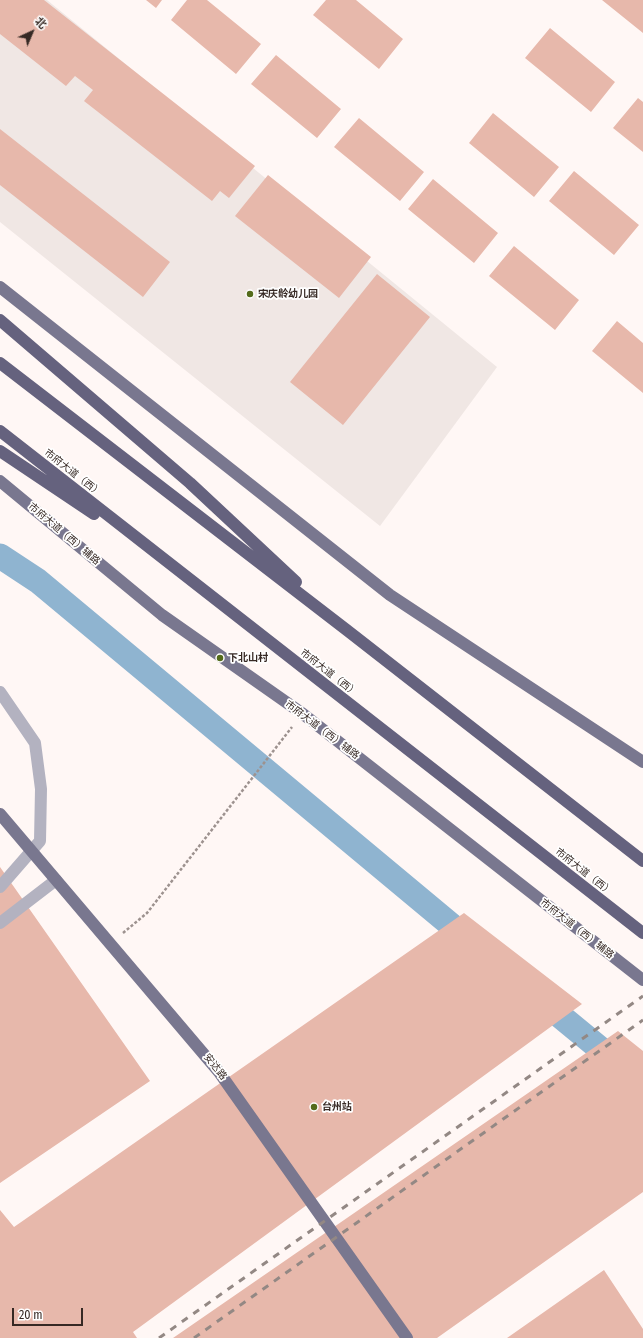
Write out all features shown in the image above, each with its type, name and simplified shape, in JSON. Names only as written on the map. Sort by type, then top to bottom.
[{"type":"highway","points":[[0,320],[190,483],[348,631]]},
{"type":"highway","points":[[0,363],[348,631],[643,861]]},
{"type":"highway","name":"市府大道（西）","points":[[0,431],[643,933]]},
{"type":"highway","points":[[0,451],[174,567]]},
{"type":"main road","points":[[0,287],[390,595],[643,762]]},
{"type":"main road","name":"市府大道（西）辅路","points":[[0,481],[162,616],[303,714],[643,980]]},
{"type":"main road","name":"安达路","points":[[0,814],[219,1072],[407,1338]]},
{"type":"street","points":[[0,692],[35,743],[41,789],[40,841],[0,887]]},
{"type":"street","points":[[0,923],[56,880]]},
{"type":"path","points":[[111,944],[147,913],[270,754],[303,714]]},
{"type":"shaded area","name":"宋庆龄幼儿园","points":[[0,0],[47,0],[497,367],[380,526],[0,222]]},
{"type":"building","points":[[0,0],[44,0],[255,166],[229,198],[220,191],[212,201],[84,101],[93,90],[75,76],[66,86],[0,34]]},
{"type":"building","points":[[146,0],[162,0],[156,8]]},
{"type":"building","points":[[187,0],[207,0],[261,44],[236,74],[171,20]]},
{"type":"building","points":[[326,0],[356,0],[403,39],[379,69],[313,15]]},
{"type":"building","points":[[602,0],[643,0],[643,33]]},
{"type":"building","points":[[550,28],[615,82],[591,112],[525,58]]},
{"type":"building","points":[[276,55],[341,109],[317,138],[251,84]]},
{"type":"building","points":[[638,98],[643,102],[643,152],[613,128]]},
{"type":"building","points":[[493,113],[559,167],[534,197],[469,143]]},
{"type":"building","points":[[359,118],[424,172],[400,201],[334,147]]},
{"type":"building","points":[[0,129],[170,262],[143,297],[0,185]]},
{"type":"building","points":[[574,171],[639,225],[614,255],[549,201]]},
{"type":"building","points":[[268,175],[371,257],[339,298],[235,216]]},
{"type":"building","points":[[433,179],[498,233],[474,263],[408,209]]},
{"type":"building","points":[[514,246],[579,300],[555,330],[489,276]]},
{"type":"building","points":[[377,274],[430,317],[343,425],[290,382]]},
{"type":"building","points":[[617,321],[643,343],[643,393],[592,351]]},
{"type":"building","points":[[0,867],[150,1081],[0,1183]]},
{"type":"building","name":"台州站","points":[[464,913],[582,1004],[133,1332],[137,1338],[0,1338],[0,1210],[14,1227]]},
{"type":"building","points":[[618,1031],[643,1051],[643,1192],[437,1338],[173,1338]]},
{"type":"building","points":[[604,1270],[643,1329],[643,1338],[507,1338]]},
{"type":"waterway","points":[[0,556],[38,581],[475,945]]},
{"type":"waterway","points":[[536,996],[621,1066],[643,1088]]},
{"type":"railway","points":[[159,1338],[643,996]]},
{"type":"railway","points":[[194,1338],[643,1020]]},
{"type":"place","name":"宋庆龄幼儿园","points":[[250,294]]},
{"type":"place","name":"下北山村","points":[[220,658]]},
{"type":"place","name":"台州站","points":[[314,1107]]}]
